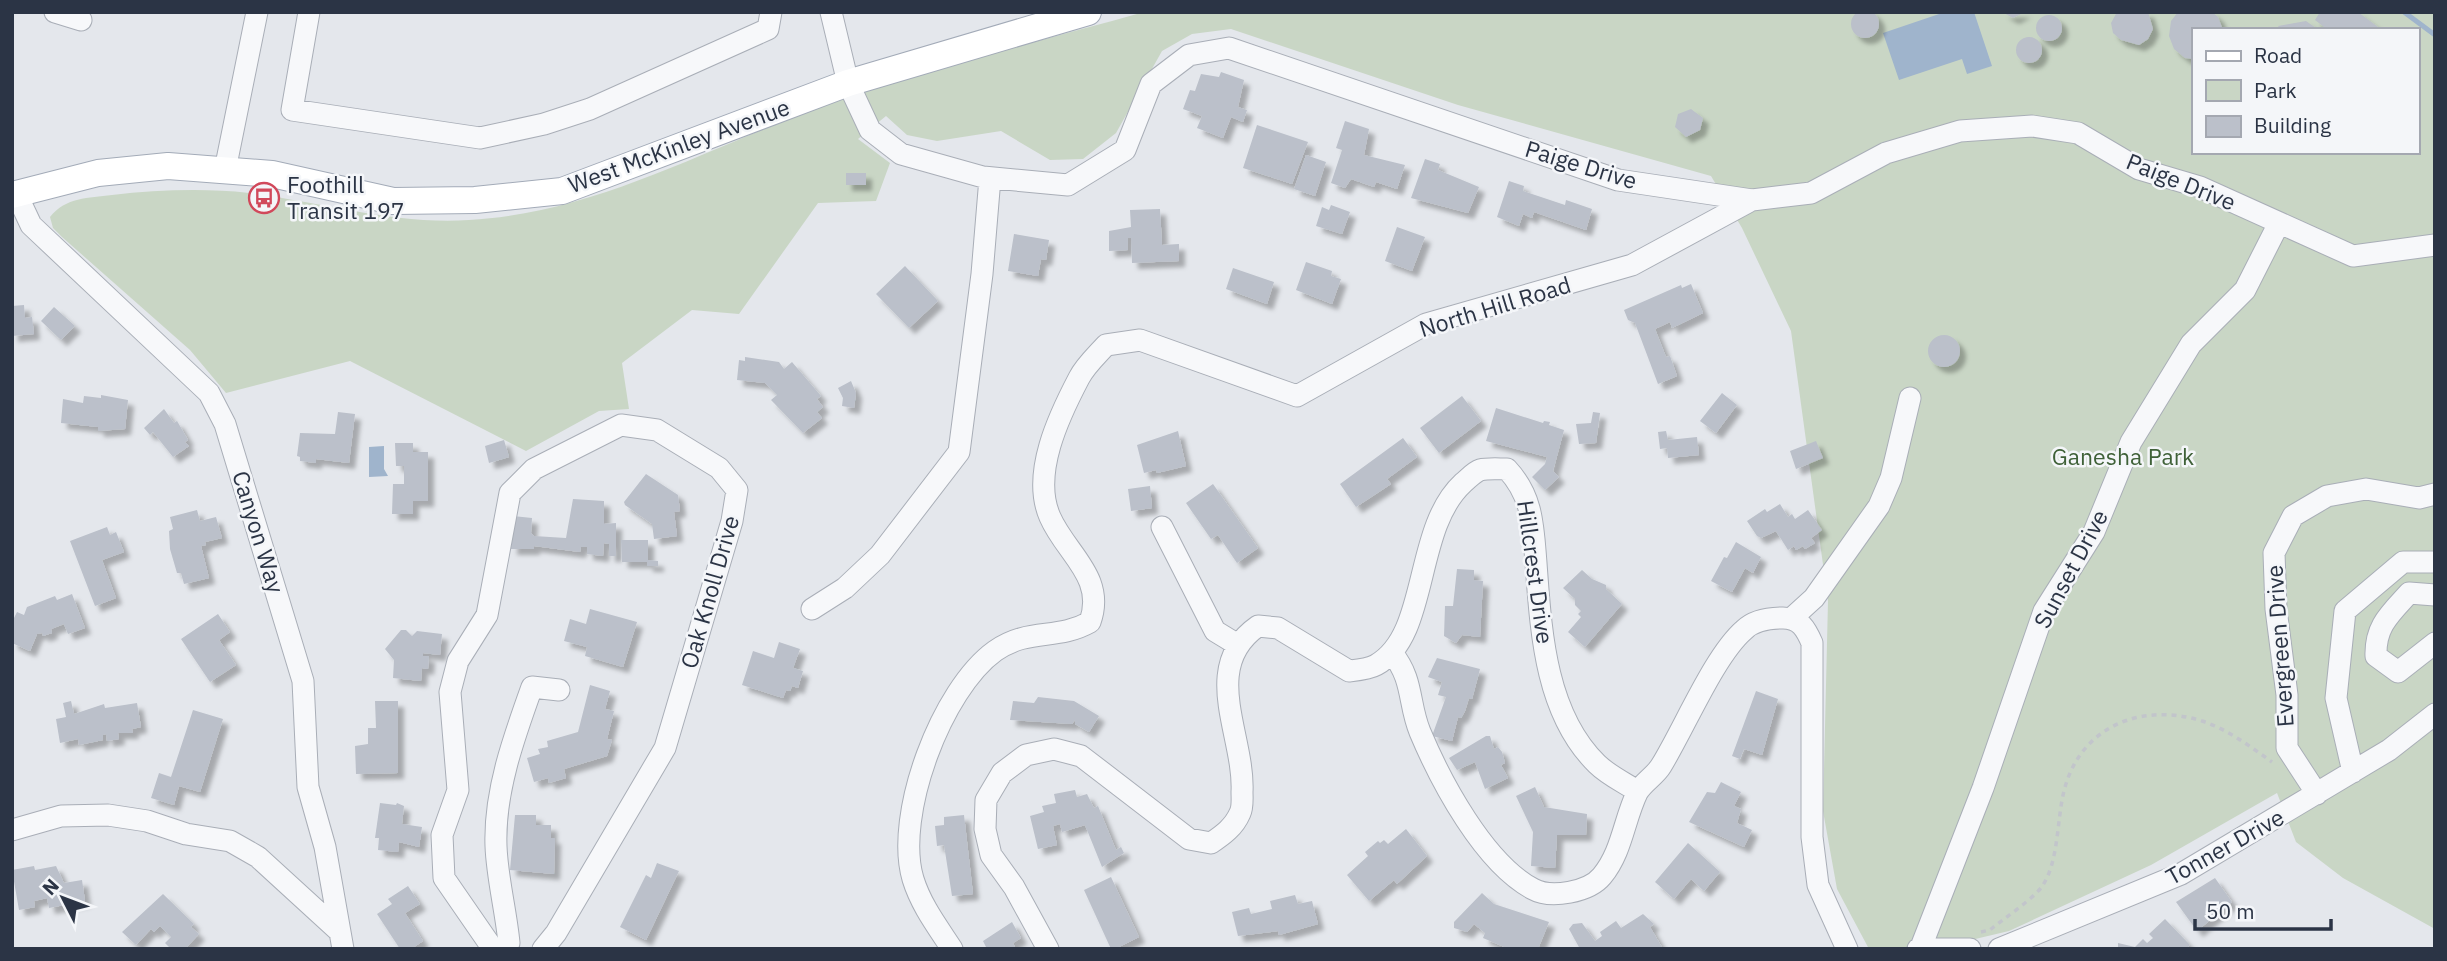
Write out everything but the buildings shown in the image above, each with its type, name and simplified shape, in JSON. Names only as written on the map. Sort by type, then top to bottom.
[{"type":"main road","name":"West McKinley Avenue","points":[[14,194],[98,173],[168,166],[272,174],[393,201],[475,200],[562,191],[848,83],[1088,12]]},
{"type":"street","points":[[55,12],[81,20]]},
{"type":"street","points":[[225,170],[257,12]]},
{"type":"street","points":[[309,12],[292,110],[480,138],[544,124],[590,109],[768,29],[771,12]]},
{"type":"street","name":"Paige Drive","points":[[831,12],[848,83],[870,130],[901,153],[990,178],[1068,185],[1125,150],[1151,85],[1189,55],[1228,48],[1618,180],[1752,200],[1811,193],[1886,153],[1960,131],[2032,126],[2078,134],[2139,169],[2200,187],[2353,256],[2435,245]]},
{"type":"street","points":[[813,609],[845,589],[880,555],[959,452],[982,274],[990,178]]},
{"type":"street","name":"Canyon Way","points":[[14,194],[31,225],[209,393],[225,424],[303,681],[307,787],[325,848],[342,941]]},
{"type":"street","name":"North Hill Road","points":[[952,949],[926,909],[912,876],[910,826],[922,766],[939,726],[967,677],[995,652],[1027,635],[1073,632],[1090,622],[1097,603],[1091,583],[1049,516],[1044,488],[1049,449],[1080,376],[1106,345],[1140,340],[1297,396],[1426,324],[1632,265],[1752,200]]},
{"type":"street","name":"Sunset Drive","points":[[1919,948],[1983,788],[2044,611],[2094,532],[2131,442],[2191,344],[2245,290],[2279,223]]},
{"type":"street","points":[[1792,618],[1814,598],[1879,506],[1891,478],[1910,398]]},
{"type":"street","name":"Oak Knoll Drive","points":[[492,949],[444,878],[442,835],[458,790],[450,692],[458,661],[487,615],[510,494],[534,469],[621,425],[657,430],[719,468],[737,490],[732,521],[665,748],[563,921],[543,949]]},
{"type":"street","name":"Hillcrest Drive","points":[[1392,653],[1409,628],[1427,551],[1455,490],[1477,470],[1507,469],[1521,485],[1531,512],[1544,638],[1555,691],[1569,724],[1597,764],[1637,791]]},
{"type":"street","name":"Evergreen Drive","points":[[2317,794],[2287,748],[2287,695],[2276,609],[2274,553],[2293,516],[2327,496],[2366,489],[2419,498],[2435,494]]},
{"type":"street","points":[[1162,527],[1216,631],[1238,645]]},
{"type":"street","points":[[2353,772],[2336,698],[2345,611],[2403,562],[2435,562]]},
{"type":"street","points":[[2435,595],[2410,593],[2401,602],[2384,620],[2375,636],[2376,656],[2398,672],[2435,643]]},
{"type":"street","points":[[1048,949],[1014,887],[990,855],[985,829],[986,800],[1002,773],[1026,754],[1054,749],[1081,756],[1189,839],[1211,843],[1227,833],[1241,811],[1243,778],[1227,694],[1230,659],[1242,636],[1258,626],[1278,628],[1349,671],[1374,667],[1392,653],[1410,682],[1419,729],[1458,807],[1513,877],[1536,891],[1556,894],[1578,889],[1600,879],[1612,862],[1637,791],[1659,769],[1726,653],[1744,629],[1767,618],[1792,618],[1805,627],[1812,643],[1812,837],[1818,885],[1847,949]]},
{"type":"street","points":[[506,949],[509,943],[496,846],[500,799],[515,735],[532,687],[559,690]]},
{"type":"street","name":"Tonner Drive","points":[[1999,949],[2103,909],[2181,874],[2389,750],[2435,714]]},
{"type":"street","points":[[12,830],[61,816],[106,815],[147,821],[187,834],[230,841],[258,858],[342,941]]},
{"type":"street","points":[[1919,948],[1974,941]]},
{"type":"path","points":[[1974,941],[2043,885],[2060,830],[2064,791],[2078,757],[2104,729],[2154,713],[2203,722],[2272,762]]},
{"type":"green space","name":"Ganesha Park","points":[[1144,12],[2435,12],[2435,929],[2343,878],[2296,842],[2277,793],[2151,865],[2009,931],[1933,949],[1869,949],[1837,889],[1823,811],[1828,601],[1791,331],[1742,228],[1711,176],[1458,105],[1231,29],[1192,34],[1162,51],[1116,133],[1083,159],[1050,160],[1001,131],[937,141],[907,135],[886,116],[858,139],[890,163],[876,201],[818,203],[739,314],[692,310],[622,363],[629,409],[599,411],[526,451],[350,361],[226,393],[190,350],[53,228],[50,217],[70,202],[86,198],[198,190],[249,193],[414,219],[469,220],[517,215],[611,190],[837,101],[951,65]]},
{"type":"water","points":[[1945,12],[1974,12],[1992,66],[1967,74],[1962,59],[1899,80],[1883,33]]},
{"type":"water","points":[[384,446],[384,469],[388,476],[369,477],[369,447]]},
{"type":"waterway","points":[[2404,12],[2435,35]]},
{"type":"place","name":"Foothill Transit 197","points":[[264,198]]}]
